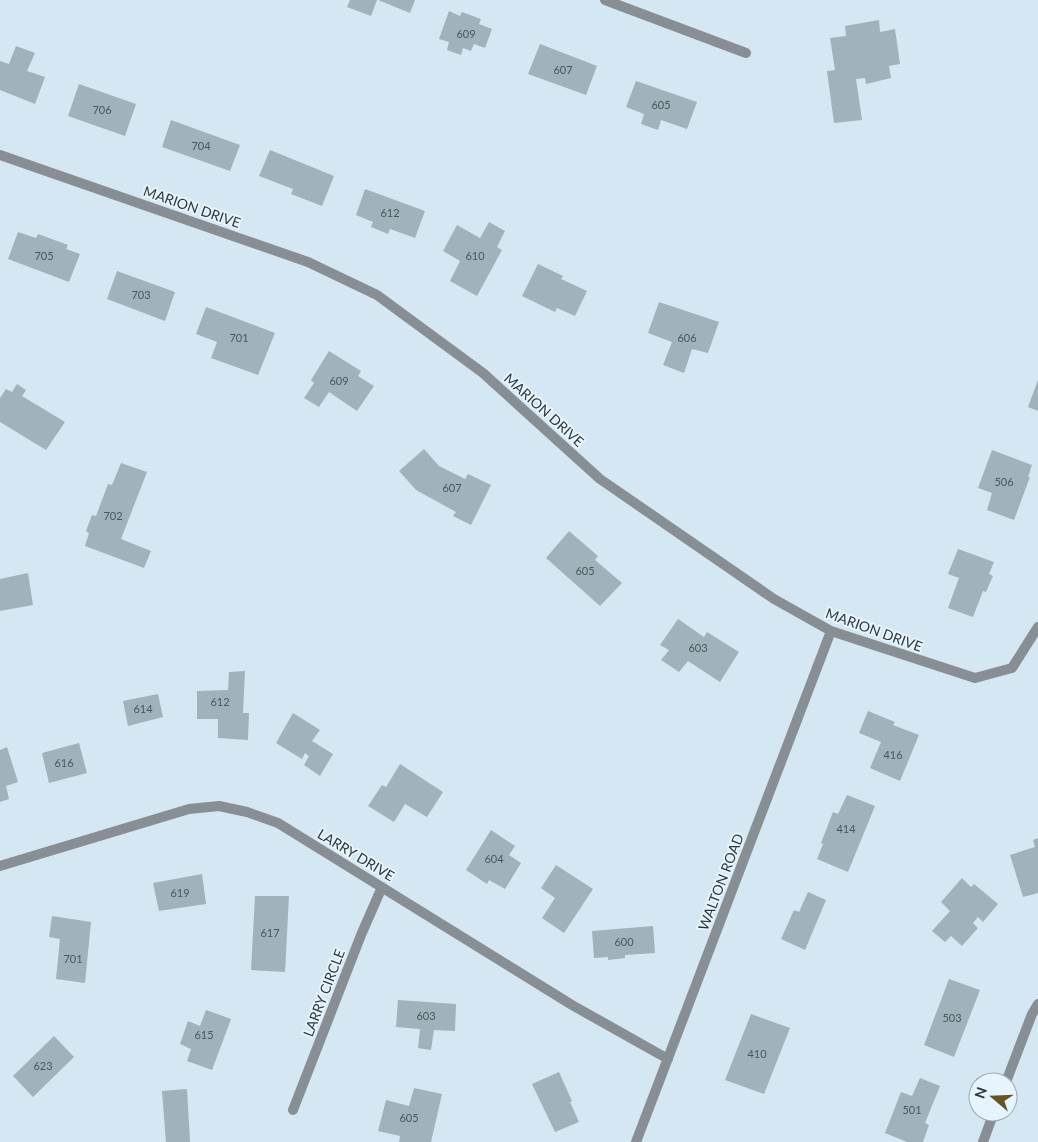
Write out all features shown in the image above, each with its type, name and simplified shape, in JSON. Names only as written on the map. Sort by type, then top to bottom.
[{"type":"street","points":[[605,0],[746,53]]},
{"type":"street","name":"MARION DRIVE","points":[[0,155],[308,262],[377,295],[484,373],[600,480],[774,599],[831,631],[974,678],[1012,668],[1038,627]]},
{"type":"street","name":"WALTON ROAD","points":[[636,1142],[831,631]]},
{"type":"street","name":"LARRY DRIVE","points":[[0,866],[189,809],[219,806],[247,812],[278,823],[572,1005],[668,1059]]},
{"type":"street","name":"LARRY CIRCLE","points":[[293,1110],[382,886]]},
{"type":"street","points":[[1010,1072],[1032,1014],[1038,1004]]},
{"type":"street","points":[[983,1142],[990,1122]]},
{"type":"building","points":[[350,0],[377,0],[371,16],[347,7]]},
{"type":"building","points":[[378,0],[415,0],[410,13]]},
{"type":"building","points":[[449,11],[460,16],[462,12],[481,19],[479,24],[492,29],[485,48],[474,44],[471,51],[463,48],[461,55],[447,50],[449,42],[439,39]]},
{"type":"building","points":[[879,20],[880,32],[895,29],[900,64],[889,66],[891,78],[866,84],[865,78],[856,79],[862,120],[834,123],[827,71],[835,70],[830,38],[846,36],[845,26]]},
{"type":"building","points":[[540,44],[597,66],[586,95],[528,74]]},
{"type":"building","points":[[16,46],[35,53],[27,71],[45,77],[35,104],[0,90],[0,61],[9,64]]},
{"type":"building","points":[[636,81],[697,102],[687,129],[661,120],[658,130],[641,124],[644,114],[626,107]]},
{"type":"building","points":[[79,84],[136,104],[125,136],[68,116]]},
{"type":"building","points":[[171,120],[240,145],[230,171],[162,147]]},
{"type":"building","points":[[270,150],[334,176],[322,206],[291,194],[293,189],[259,176]]},
{"type":"building","points":[[365,189],[425,211],[415,238],[390,229],[388,234],[371,227],[373,222],[356,215]]},
{"type":"building","points":[[489,222],[505,231],[497,247],[502,250],[477,296],[450,281],[460,261],[443,251],[457,225],[480,238]]},
{"type":"building","points":[[18,232],[36,238],[38,234],[68,245],[66,249],[80,254],[69,282],[8,259]]},
{"type":"building","points":[[538,264],[563,276],[561,279],[587,291],[575,316],[557,308],[555,312],[522,296]]},
{"type":"building","points":[[117,271],[175,292],[165,321],[107,299]]},
{"type":"building","points":[[659,302],[719,322],[708,353],[692,349],[684,373],[663,365],[672,342],[648,333]]},
{"type":"building","points":[[206,307],[275,333],[258,375],[211,358],[217,342],[196,334]]},
{"type":"building","points":[[329,351],[361,371],[358,376],[374,386],[357,411],[329,392],[319,407],[304,398],[314,383],[311,380]]},
{"type":"building","points":[[1038,380],[1038,411],[1028,407]]},
{"type":"building","points":[[17,384],[26,390],[22,396],[65,422],[46,450],[0,422],[0,398],[6,389],[12,392]]},
{"type":"building","points":[[424,449],[439,466],[465,479],[468,474],[491,485],[471,525],[453,516],[456,512],[416,490],[399,471]]},
{"type":"building","points":[[992,450],[1032,465],[1028,477],[1030,477],[1014,520],[987,510],[992,493],[978,488]]},
{"type":"building","points":[[121,463],[147,472],[121,539],[151,551],[144,568],[85,546],[89,533],[86,531],[92,515],[96,516],[108,484],[112,485]]},
{"type":"building","points":[[569,531],[598,556],[595,560],[622,583],[600,606],[546,558]]},
{"type":"building","points":[[958,549],[994,562],[989,574],[993,576],[986,592],[983,591],[973,617],[948,608],[959,578],[948,574]]},
{"type":"building","points":[[28,573],[33,605],[0,611],[0,579]]},
{"type":"building","points":[[678,619],[704,637],[707,632],[739,652],[720,682],[688,661],[679,672],[661,660],[669,650],[660,645]]},
{"type":"building","points":[[245,671],[243,713],[249,713],[248,740],[218,738],[218,719],[197,719],[197,691],[228,690],[229,672]]},
{"type":"building","points":[[158,694],[163,717],[128,726],[123,701]]},
{"type":"building","points":[[868,711],[895,722],[893,725],[919,735],[900,781],[870,768],[881,742],[859,733]]},
{"type":"building","points":[[293,713],[320,730],[312,741],[333,754],[320,776],[304,765],[309,756],[305,753],[302,759],[276,743]]},
{"type":"building","points":[[79,743],[87,773],[49,783],[42,753]]},
{"type":"building","points":[[7,747],[18,782],[6,786],[9,799],[0,802],[0,750]]},
{"type":"building","points":[[400,764],[443,792],[427,817],[405,804],[394,822],[368,806],[382,785],[386,787]]},
{"type":"building","points":[[847,795],[875,806],[848,872],[817,859],[833,812],[838,814]]},
{"type":"building","points":[[491,830],[515,846],[509,855],[521,863],[505,889],[489,880],[487,884],[466,870]]},
{"type":"building","points":[[1038,838],[1038,893],[1023,897],[1010,855],[1035,847],[1033,840]]},
{"type":"building","points":[[556,865],[593,889],[564,933],[542,918],[555,898],[541,888]]},
{"type":"building","points":[[202,874],[206,904],[159,911],[153,883]]},
{"type":"building","points":[[962,878],[971,887],[974,884],[998,904],[983,922],[978,917],[973,923],[978,928],[962,946],[951,936],[945,942],[932,931],[950,911],[941,902]]},
{"type":"building","points":[[808,892],[826,900],[805,950],[781,939],[794,910],[799,912]]},
{"type":"building","points":[[255,896],[289,896],[285,972],[251,970]]},
{"type":"building","points":[[52,916],[91,922],[85,983],[56,979],[60,939],[49,937]]},
{"type":"building","points":[[653,926],[655,953],[625,955],[625,958],[608,960],[608,957],[594,958],[592,931]]},
{"type":"building","points":[[949,979],[980,990],[954,1057],[924,1045]]},
{"type":"building","points":[[398,1000],[456,1004],[455,1031],[434,1030],[431,1050],[418,1048],[420,1029],[396,1027]]},
{"type":"building","points":[[206,1010],[231,1019],[212,1070],[187,1061],[191,1049],[180,1044],[188,1021],[200,1026]]},
{"type":"building","points":[[751,1014],[790,1028],[764,1094],[725,1080]]},
{"type":"building","points":[[54,1036],[74,1057],[33,1097],[13,1076]]},
{"type":"building","points":[[559,1072],[579,1122],[555,1132],[532,1084]]},
{"type":"building","points":[[920,1078],[940,1086],[925,1123],[929,1125],[923,1142],[907,1142],[885,1133],[901,1092],[912,1096]]},
{"type":"building","points":[[414,1088],[442,1094],[431,1142],[399,1142],[400,1136],[378,1131],[386,1100],[409,1106]]},
{"type":"building","points":[[187,1089],[190,1142],[166,1142],[162,1091]]}]
